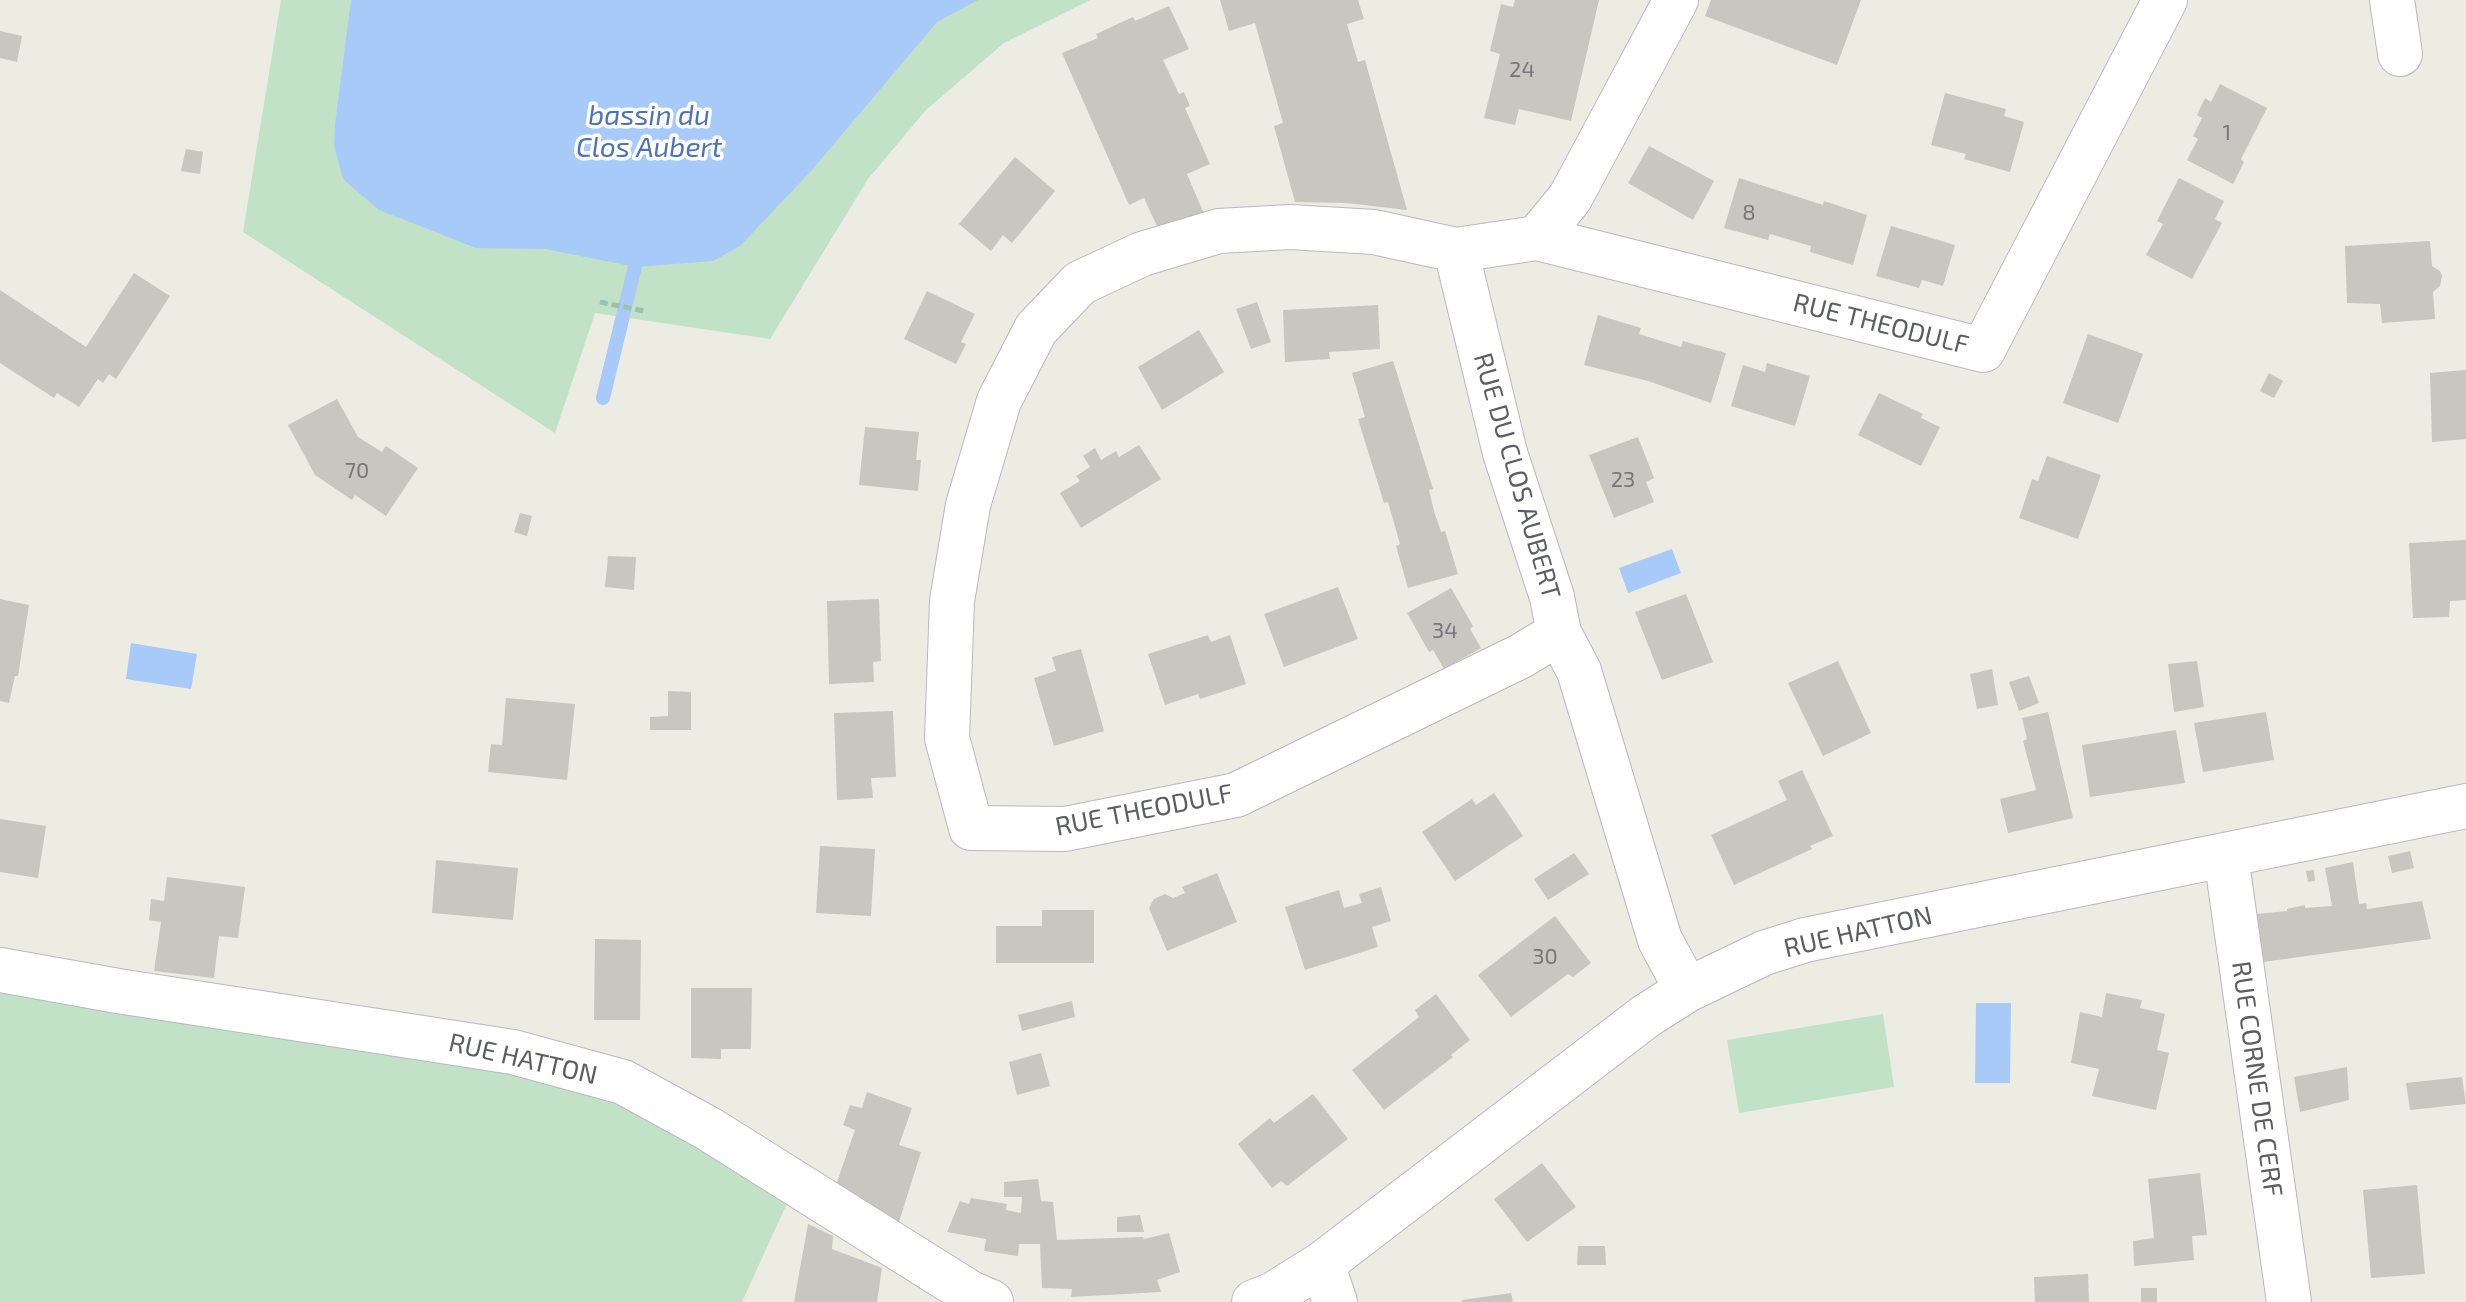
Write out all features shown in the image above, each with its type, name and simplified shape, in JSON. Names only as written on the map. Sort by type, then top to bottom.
[{"type":"street","points":[[1447,249],[1537,238],[1570,198],[1676,0]]},
{"type":"street","name":"RUE THEODULF","points":[[1537,238],[1983,350],[2165,0]]},
{"type":"street","points":[[2392,0],[2400,54]]},
{"type":"street","name":"RUE THEODULF","points":[[1447,249],[1374,232],[1290,227],[1219,231],[1142,254],[1080,283],[1036,329],[999,401],[968,505],[952,601],[947,738],[971,828],[1065,829],[1236,795],[1521,656],[1559,633]]},
{"type":"street","name":"RUE DU CLOS AUBERT","points":[[1447,249],[1505,453],[1552,597],[1559,633],[1579,671],[1660,940],[1687,990]]},
{"type":"street","name":"RUE HATTON","points":[[1268,1299],[1328,1283],[1646,1016],[1687,990],[1764,953],[1805,940],[2466,806]]},
{"type":"street","name":"RUE CORNE DE CERF","points":[[2226,856],[2289,1302]]},
{"type":"street","name":"RUE HATTON","points":[[0,970],[513,1052],[623,1082],[709,1129],[970,1293],[991,1302]]},
{"type":"path","points":[[600,302],[644,311]]},
{"type":"green space","points":[[281,0],[1090,0],[1004,43],[926,110],[868,179],[770,339],[595,313],[555,433],[243,232]]},
{"type":"green space","points":[[0,993],[564,1062],[789,1199],[742,1302],[0,1302]]},
{"type":"green space","points":[[1883,1014],[1894,1087],[1739,1113],[1727,1040]]},
{"type":"water","name":"bassin du Clos Aubert","points":[[351,0],[978,0],[937,22],[812,170],[740,246],[713,261],[636,267],[545,249],[476,248],[379,210],[343,179],[334,145]]},
{"type":"water","points":[[1672,549],[1681,573],[1628,593],[1619,568]]},
{"type":"water","points":[[131,643],[197,654],[191,689],[126,679]]},
{"type":"water","points":[[1976,1003],[2011,1003],[2010,1083],[1975,1083]]},
{"type":"building","points":[[1220,0],[1358,0],[1364,19],[1347,24],[1358,62],[1365,60],[1407,210],[1346,203],[1295,202],[1274,126],[1283,123],[1255,23],[1229,31]]},
{"type":"building","points":[[1515,0],[1599,0],[1571,121],[1519,109],[1515,125],[1484,118],[1500,54],[1490,51],[1501,4],[1513,7]]},
{"type":"building","points":[[1711,0],[1861,0],[1837,65],[1705,16]]},
{"type":"building","points":[[1169,6],[1189,49],[1163,60],[1179,94],[1184,92],[1190,106],[1185,108],[1210,164],[1187,174],[1204,214],[1157,226],[1144,198],[1129,205],[1062,53],[1098,38],[1096,34],[1133,17],[1135,21]]},
{"type":"building","points":[[0,31],[22,36],[17,62],[0,58]]},
{"type":"building","points":[[2220,84],[2267,108],[2241,159],[2244,162],[2233,184],[2187,160],[2198,139],[2193,136],[2202,118],[2197,115],[2205,98],[2211,102]]},
{"type":"building","points":[[1945,93],[2006,109],[2004,116],[2024,122],[2010,172],[1964,159],[1966,154],[1931,145]]},
{"type":"building","points":[[1649,146],[1714,181],[1693,220],[1628,183]]},
{"type":"building","points":[[186,149],[203,152],[200,174],[181,171]]},
{"type":"building","points":[[1015,157],[1055,191],[1012,243],[1003,235],[991,251],[959,224]]},
{"type":"building","points":[[1739,178],[1823,205],[1824,201],[1867,215],[1853,265],[1810,252],[1811,246],[1770,234],[1768,240],[1724,228]]},
{"type":"building","points":[[2179,178],[2224,201],[2215,219],[2222,223],[2192,279],[2146,255],[2163,224],[2157,221]]},
{"type":"building","points":[[1891,226],[1955,245],[1943,286],[1922,280],[1919,288],[1876,276]]},
{"type":"building","points":[[2430,241],[2432,266],[2442,276],[2440,286],[2433,292],[2435,319],[2382,323],[2380,304],[2347,303],[2345,246]]},
{"type":"building","points":[[134,273],[170,296],[116,379],[109,374],[103,383],[98,379],[79,407],[57,393],[54,398],[0,363],[0,290],[86,347]]},
{"type":"building","points":[[927,291],[975,314],[961,342],[966,344],[956,364],[904,339]]},
{"type":"building","points":[[1257,302],[1271,342],[1251,349],[1236,309]]},
{"type":"building","points":[[1378,305],[1380,349],[1329,352],[1330,359],[1285,362],[1283,310]]},
{"type":"building","points":[[1598,315],[1641,328],[1639,334],[1681,347],[1683,341],[1726,353],[1711,403],[1648,381],[1584,365]]},
{"type":"building","points":[[1199,330],[1224,372],[1162,410],[1138,367]]},
{"type":"building","points":[[2088,334],[2143,354],[2118,423],[2063,403]]},
{"type":"building","points":[[1393,361],[1433,489],[1429,490],[1434,511],[1441,532],[1445,531],[1458,574],[1408,588],[1388,502],[1384,503],[1358,419],[1365,417],[1352,373]]},
{"type":"building","points":[[1767,363],[1810,376],[1795,426],[1731,406],[1743,365],[1765,372]]},
{"type":"building","points":[[2466,370],[2466,439],[2432,442],[2430,373]]},
{"type":"building","points":[[2269,373],[2283,381],[2274,398],[2260,391]]},
{"type":"building","points":[[1879,393],[1923,414],[1921,418],[1940,427],[1921,466],[1858,435]]},
{"type":"building","points":[[337,399],[358,437],[382,452],[386,446],[418,468],[386,516],[355,495],[352,500],[315,475],[288,425]]},
{"type":"building","points":[[865,427],[919,432],[916,460],[921,460],[918,491],[859,485]]},
{"type":"building","points":[[1638,437],[1654,478],[1646,482],[1654,502],[1614,518],[1589,455]]},
{"type":"building","points":[[1139,445],[1161,479],[1081,528],[1060,493],[1080,481],[1076,476],[1090,467],[1083,456],[1095,448],[1101,460],[1116,451],[1119,457]]},
{"type":"building","points":[[2047,456],[2101,475],[2078,539],[2019,518],[2032,479],[2038,481]]},
{"type":"building","points":[[520,513],[532,516],[527,536],[514,532]]},
{"type":"building","points":[[2466,540],[2466,600],[2450,601],[2449,617],[2413,618],[2409,543]]},
{"type":"building","points":[[608,556],[636,557],[634,590],[605,587]]},
{"type":"building","points":[[1338,587],[1358,639],[1284,667],[1264,614]]},
{"type":"building","points":[[1451,588],[1473,626],[1470,629],[1481,648],[1444,669],[1433,650],[1429,652],[1407,613]]},
{"type":"building","points":[[1686,594],[1713,662],[1662,680],[1635,612]]},
{"type":"building","points":[[0,599],[29,605],[18,676],[15,676],[9,703],[0,701]]},
{"type":"building","points":[[879,599],[881,661],[873,662],[874,682],[829,684],[827,601]]},
{"type":"building","points":[[1208,635],[1211,642],[1230,635],[1246,684],[1200,699],[1198,694],[1165,705],[1148,654]]},
{"type":"building","points":[[1081,649],[1104,731],[1054,746],[1034,678],[1056,671],[1052,657]]},
{"type":"building","points":[[1838,661],[1871,733],[1823,756],[1788,683]]},
{"type":"building","points":[[2197,661],[2204,707],[2174,712],[2168,664]]},
{"type":"building","points":[[1992,669],[1998,705],[1977,709],[1970,674]]},
{"type":"building","points":[[2029,676],[2039,703],[2019,711],[2009,682]]},
{"type":"building","points":[[668,691],[691,692],[691,730],[650,730],[650,717],[668,716]]},
{"type":"building","points":[[506,698],[575,704],[567,780],[488,772],[491,744],[502,745]]},
{"type":"building","points":[[893,711],[896,777],[871,778],[873,798],[837,800],[834,713]]},
{"type":"building","points":[[2048,712],[2073,818],[2008,833],[2000,799],[2036,790],[2023,741],[2027,739],[2022,718]]},
{"type":"building","points":[[2266,712],[2274,760],[2203,772],[2194,723]]},
{"type":"building","points":[[2176,730],[2185,783],[2090,797],[2082,745]]},
{"type":"building","points":[[1802,770],[1833,836],[1734,885],[1711,835],[1787,800],[1778,781]]},
{"type":"building","points":[[1494,793],[1523,836],[1455,881],[1422,832],[1472,799],[1476,805]]},
{"type":"building","points":[[0,819],[46,826],[38,878],[0,872]]},
{"type":"building","points":[[820,846],[875,849],[871,916],[816,913]]},
{"type":"building","points":[[2410,851],[2414,868],[2392,873],[2388,856]]},
{"type":"building","points":[[1574,853],[1589,874],[1548,900],[1534,879]]},
{"type":"building","points":[[436,860],[518,868],[513,920],[432,913]]},
{"type":"building","points":[[2353,862],[2359,904],[2366,903],[2367,909],[2422,901],[2431,939],[2263,962],[2257,934],[2260,933],[2257,914],[2287,911],[2305,905],[2305,908],[2332,906],[2325,868]]},
{"type":"building","points":[[2314,870],[2315,881],[2308,882],[2306,871]]},
{"type":"building","points":[[1217,873],[1237,922],[1167,951],[1149,908],[1154,899],[1165,894],[1173,898],[1185,893],[1182,887]]},
{"type":"building","points":[[167,877],[245,887],[238,938],[219,936],[214,978],[154,971],[161,922],[149,920],[151,899],[164,901]]},
{"type":"building","points":[[1381,887],[1391,921],[1372,927],[1378,947],[1305,970],[1285,907],[1339,890],[1344,908],[1362,903],[1359,894]]},
{"type":"building","points":[[1042,910],[1094,910],[1094,963],[996,963],[996,926],[1042,926]]},
{"type":"building","points":[[1555,916],[1591,963],[1573,977],[1568,974],[1511,1017],[1478,975]]},
{"type":"building","points":[[595,939],[641,940],[640,1020],[594,1020]]},
{"type":"building","points":[[691,988],[752,988],[751,1049],[721,1049],[721,1059],[691,1058]]},
{"type":"building","points":[[2106,993],[2142,1000],[2140,1008],[2165,1014],[2157,1050],[2169,1053],[2156,1110],[2092,1096],[2099,1069],[2071,1063],[2080,1012],[2102,1017]]},
{"type":"building","points":[[1436,994],[1470,1040],[1451,1055],[1453,1057],[1384,1110],[1352,1070],[1419,1017],[1415,1010]]},
{"type":"building","points":[[1072,1001],[1075,1017],[1022,1031],[1018,1015]]},
{"type":"building","points":[[1041,1053],[1050,1086],[1017,1095],[1009,1062]]},
{"type":"building","points":[[2347,1067],[2349,1100],[2300,1112],[2294,1077]]},
{"type":"building","points":[[2462,1077],[2466,1104],[2410,1110],[2406,1083]]},
{"type":"building","points":[[867,1092],[912,1108],[899,1145],[921,1152],[899,1222],[836,1185],[855,1130],[843,1125],[850,1105],[862,1108]]},
{"type":"building","points":[[1313,1094],[1348,1139],[1287,1186],[1281,1181],[1272,1188],[1238,1144],[1270,1118],[1274,1123]]},
{"type":"building","points":[[1542,1163],[1576,1207],[1527,1242],[1494,1199]]},
{"type":"building","points":[[2200,1173],[2207,1235],[2192,1236],[2194,1260],[2134,1266],[2133,1241],[2154,1238],[2148,1179]]},
{"type":"building","points":[[1038,1179],[1041,1201],[1053,1202],[1057,1240],[1144,1239],[1169,1233],[1180,1272],[1157,1280],[1161,1292],[1071,1297],[1072,1289],[1042,1288],[1040,1244],[1019,1244],[1018,1256],[984,1251],[986,1239],[947,1232],[960,1201],[969,1204],[971,1198],[1007,1204],[1006,1210],[1021,1213],[1022,1197],[1004,1197],[1004,1182]]},
{"type":"building","points":[[2417,1185],[2425,1274],[2371,1278],[2363,1190]]},
{"type":"building","points":[[1140,1215],[1144,1232],[1117,1232],[1117,1217]]},
{"type":"building","points":[[808,1224],[833,1236],[832,1249],[882,1268],[877,1302],[794,1302]]},
{"type":"building","points":[[1578,1246],[1605,1246],[1606,1265],[1577,1265]]},
{"type":"building","points":[[2088,1274],[2089,1302],[2035,1302],[2034,1277]]},
{"type":"building","points":[[2141,1288],[2157,1288],[2157,1302],[2141,1302]]},
{"type":"building","points":[[1511,1293],[1513,1302],[1462,1302],[1462,1300]]},
{"type":"waterway","points":[[603,398],[639,250]]}]
